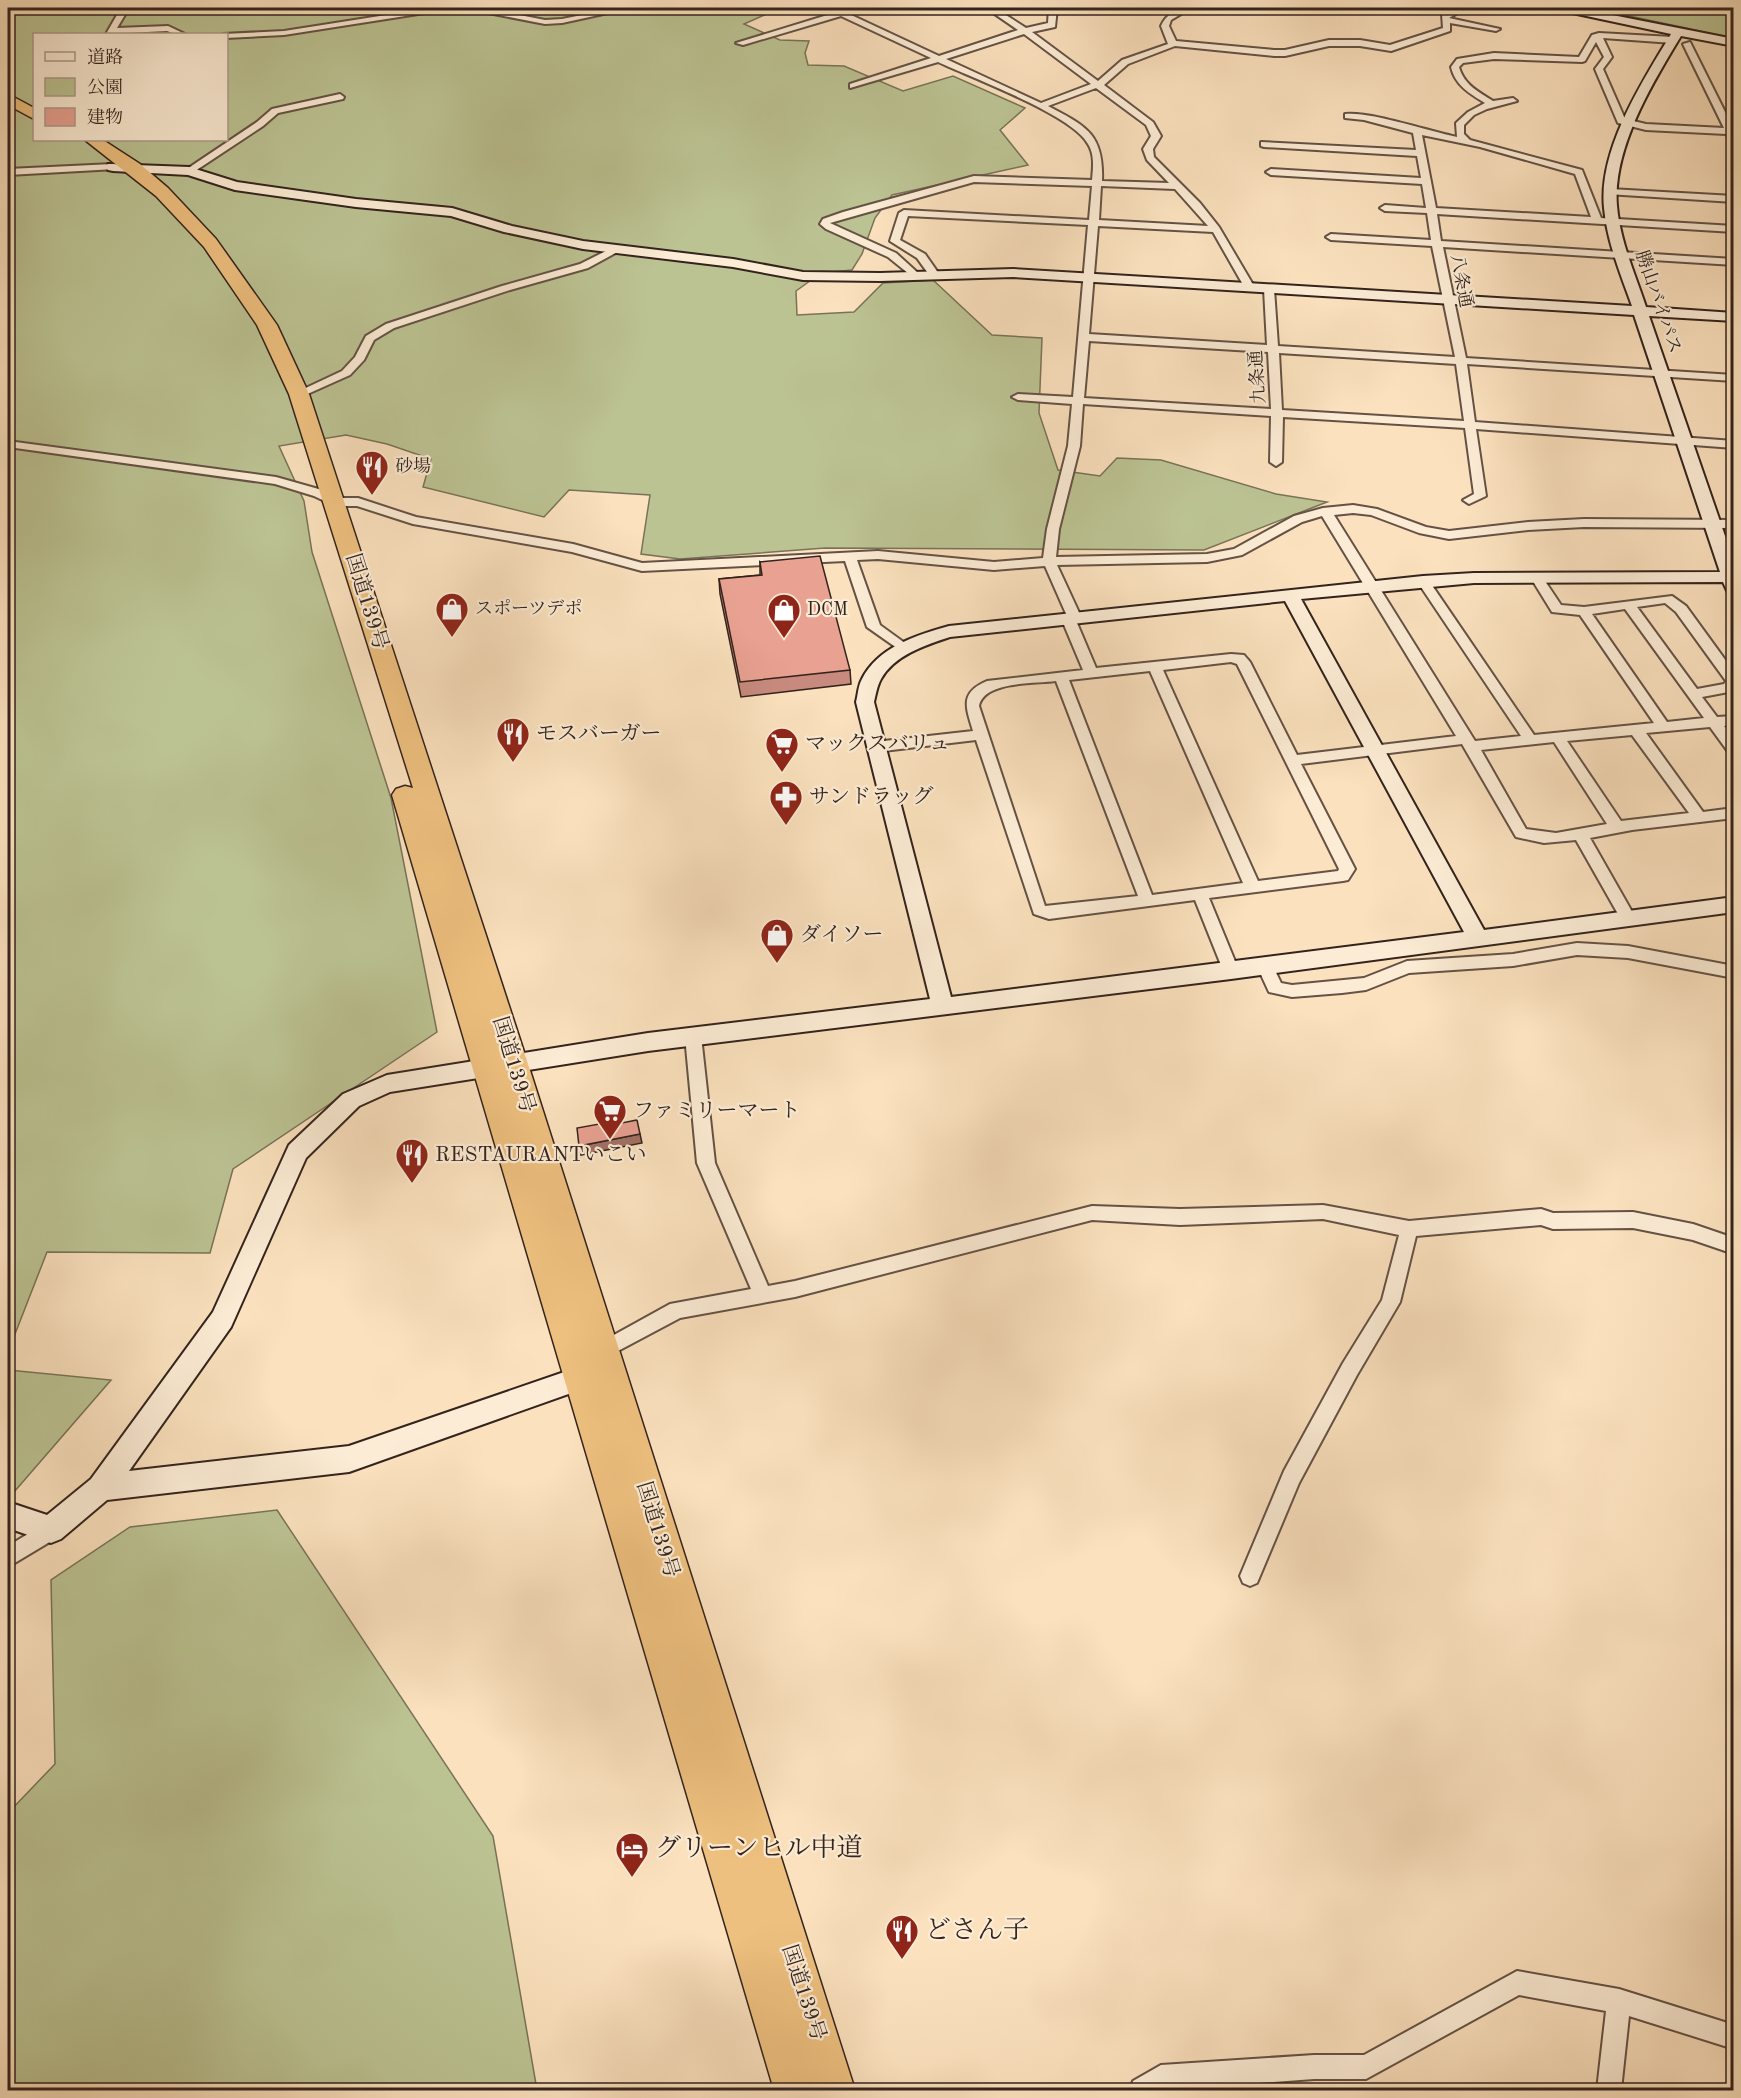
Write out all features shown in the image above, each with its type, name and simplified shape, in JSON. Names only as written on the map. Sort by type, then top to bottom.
[{"type":"highway","points":[[8,90],[33,104]]},
{"type":"highway","points":[[8,99],[33,105]]},
{"type":"highway","name":"国道139号","points":[[76,141],[123,167],[173,219],[235,299],[264,356],[326,498]]},
{"type":"highway","name":"国道139号","points":[[94,141],[123,167],[186,216],[230,269],[267,326],[298,394],[326,498],[500,1065],[601,1352],[833,2091]]},
{"type":"highway","name":"国道139号","points":[[500,1065],[582,1378],[797,2091]]},
{"type":"street","points":[[111,33],[125,8]]},
{"type":"street","points":[[228,36],[284,33],[431,10],[483,10],[545,22],[562,21],[627,8]]},
{"type":"street","points":[[829,8],[1041,106],[1073,124],[1094,144],[1098,155],[1097,183],[1074,446],[1053,529],[1048,561],[1091,673]]},
{"type":"street","points":[[740,43],[861,8]]},
{"type":"street","points":[[990,8],[1026,31],[1150,124],[1156,136],[1148,149],[1150,158],[1216,229],[1250,288]]},
{"type":"street","points":[[853,86],[1054,23],[1053,8]]},
{"type":"street","points":[[1173,43],[1165,26],[1168,19],[1187,8]]},
{"type":"street","points":[[1041,106],[1105,82],[1130,60],[1171,46],[1173,43],[1274,53],[1285,53],[1329,43],[1360,43],[1391,48],[1447,29],[1445,16],[1462,8]]},
{"type":"street","points":[[1563,8],[1610,18],[1679,39],[1732,134]]},
{"type":"street","points":[[1601,8],[1610,18]]},
{"type":"street","points":[[1446,20],[1496,29]]},
{"type":"street","points":[[111,33],[168,28],[179,33]]},
{"type":"street","points":[[1598,36],[1623,35],[1734,43]]},
{"type":"street","points":[[1490,103],[1466,87],[1456,76],[1455,67],[1460,61],[1494,56],[1582,59],[1598,36]]},
{"type":"street","points":[[1598,36],[1608,57],[1599,69],[1621,121],[1630,125],[1732,134]]},
{"type":"street","name":"勝山バイパス","points":[[1679,39],[1659,61],[1616,156],[1605,222],[1621,255],[1711,525],[1732,581]]},
{"type":"street","points":[[189,171],[260,124],[275,111],[340,97]]},
{"type":"street","points":[[1466,141],[1461,139],[1459,125],[1473,110],[1490,103],[1514,101]]},
{"type":"street","points":[[1348,116],[1364,117],[1466,141],[1579,172],[1605,222]]},
{"type":"street","name":"八条通","points":[[1417,131],[1419,153],[1461,361],[1471,425],[1480,496],[1468,500]]},
{"type":"street","points":[[1264,144],[1419,153]]},
{"type":"street","points":[[8,172],[123,167],[189,171],[235,186],[356,203],[452,212],[519,231],[616,250],[733,263],[803,276],[1013,273],[1734,317]]},
{"type":"street","points":[[1271,172],[1425,181]]},
{"type":"street","points":[[914,275],[892,255],[829,227],[825,224],[826,221],[974,179],[1178,186]]},
{"type":"street","points":[[1610,192],[1734,198]]},
{"type":"street","points":[[1385,208],[1734,229]]},
{"type":"street","points":[[934,274],[921,256],[895,241],[904,213],[1216,229]]},
{"type":"street","points":[[1331,237],[1734,262]]},
{"type":"street","points":[[298,394],[346,373],[360,358],[370,338],[390,326],[506,288],[584,266],[616,250]]},
{"type":"street","name":"九条通","points":[[1269,289],[1277,413],[1276,462]]},
{"type":"street","points":[[1082,337],[1734,378]]},
{"type":"street","points":[[1018,397],[1471,425],[1734,445]]},
{"type":"street","points":[[8,444],[276,481],[326,498],[358,502],[413,520],[573,548],[642,567],[878,555],[994,566],[1048,561],[1208,558],[1238,552],[1298,519],[1326,512],[1353,509],[1373,512],[1423,530],[1449,535],[1528,526],[1734,524]]},
{"type":"street","points":[[1326,512],[1521,833],[1534,838],[1581,835],[1617,827],[1734,813]]},
{"type":"street","points":[[850,557],[874,627],[904,649]]},
{"type":"street","points":[[942,1005],[865,702],[870,680],[882,666],[904,649],[949,632],[1423,581],[1537,578],[1732,581]]},
{"type":"street","points":[[1537,578],[1557,609],[1584,610],[1667,599],[1681,609],[1733,681],[1729,688],[1692,694]]},
{"type":"street","points":[[1423,581],[1530,739]]},
{"type":"street","points":[[1290,595],[1478,937]]},
{"type":"street","points":[[1628,604],[1712,723],[1734,750]]},
{"type":"street","points":[[1584,610],[1663,726]]},
{"type":"street","points":[[1239,658],[1294,760],[1347,869],[1343,876],[1049,913],[1039,910],[972,706],[973,698],[980,689],[992,684],[1091,673],[1239,658]]},
{"type":"street","points":[[1155,666],[1253,888]]},
{"type":"street","points":[[1061,677],[1147,901]]},
{"type":"street","points":[[1294,760],[1376,750],[1530,739],[1734,720]]},
{"type":"street","points":[[1635,728],[1699,817]]},
{"type":"street","points":[[875,747],[982,735]]},
{"type":"street","points":[[1557,736],[1617,827]]},
{"type":"street","points":[[1581,835],[1628,918]]},
{"type":"street","points":[[1200,894],[1231,971]]},
{"type":"street","points":[[8,1557],[51,1530],[101,1488],[222,1319],[297,1152],[351,1100],[387,1084],[693,1036],[1231,971],[1734,904]]},
{"type":"street","points":[[1265,966],[1275,988],[1292,991],[1366,984],[1407,968],[1513,960],[1577,949],[1628,952],[1734,972]]},
{"type":"street","points":[[693,1036],[706,1163],[762,1294]]},
{"type":"street","points":[[101,1488],[349,1459],[582,1378],[601,1352],[677,1310],[795,1288],[1092,1213],[1180,1217],[1323,1212],[1409,1229],[1541,1217],[1553,1221],[1633,1220],[1693,1232],[1734,1246]]},
{"type":"street","points":[[1250,1576],[1291,1478],[1350,1369],[1391,1302],[1409,1229]]},
{"type":"street","points":[[8,1515],[51,1530]]},
{"type":"street","points":[[1142,2091],[1161,2077],[1314,2067],[1366,2067],[1517,1983],[1619,2001],[1734,2037]]},
{"type":"street","points":[[1609,2091],[1619,2001]]},
{"type":"green space","points":[[8,8],[778,9],[744,24],[780,40],[809,41],[805,53],[808,65],[844,66],[903,91],[953,76],[1025,108],[1000,130],[1028,165],[892,195],[875,218],[862,254],[852,270],[821,273],[796,291],[797,315],[854,312],[883,283],[933,280],[992,335],[1042,338],[1039,413],[1058,470],[1100,476],[1117,458],[1161,460],[1276,494],[1327,502],[1204,550],[825,548],[680,559],[641,554],[650,495],[569,490],[544,517],[423,487],[431,459],[387,444],[346,435],[279,446],[304,501],[312,552],[391,798],[437,1032],[233,1169],[210,1253],[47,1252],[8,1352]]},
{"type":"green space","points":[[1613,8],[1733,8],[1733,38],[1620,14]]},
{"type":"green space","points":[[8,1370],[111,1380],[8,1499]]},
{"type":"green space","points":[[277,1510],[493,1836],[537,2090],[8,2090],[8,1813],[55,1764],[51,1580],[130,1527]]},
{"type":"building","name":"DCM","points":[[820,556],[850,670],[740,682],[719,579],[762,575],[760,562]]},
{"type":"building","points":[[621,1120],[622,1123],[637,1120],[640,1134],[579,1146],[577,1128]]},
{"type":"place","name":"砂場","points":[[372,496]]},
{"type":"place","name":"スポーツデポ","points":[[452,638]]},
{"type":"place","name":"DCM","points":[[784,639]]},
{"type":"place","name":"モスバーガー","points":[[513,763]]},
{"type":"place","name":"マックスバリュ","points":[[782,773]]},
{"type":"place","name":"サンドラッグ","points":[[786,826]]},
{"type":"place","name":"ダイソー","points":[[777,964]]},
{"type":"place","name":"ファミリーマート","points":[[610,1140]]},
{"type":"place","name":"RESTAURANTいこい","points":[[412,1184]]},
{"type":"place","name":"グリーンヒル中道","points":[[632,1878]]},
{"type":"place","name":"どさん子","points":[[902,1960]]}]
